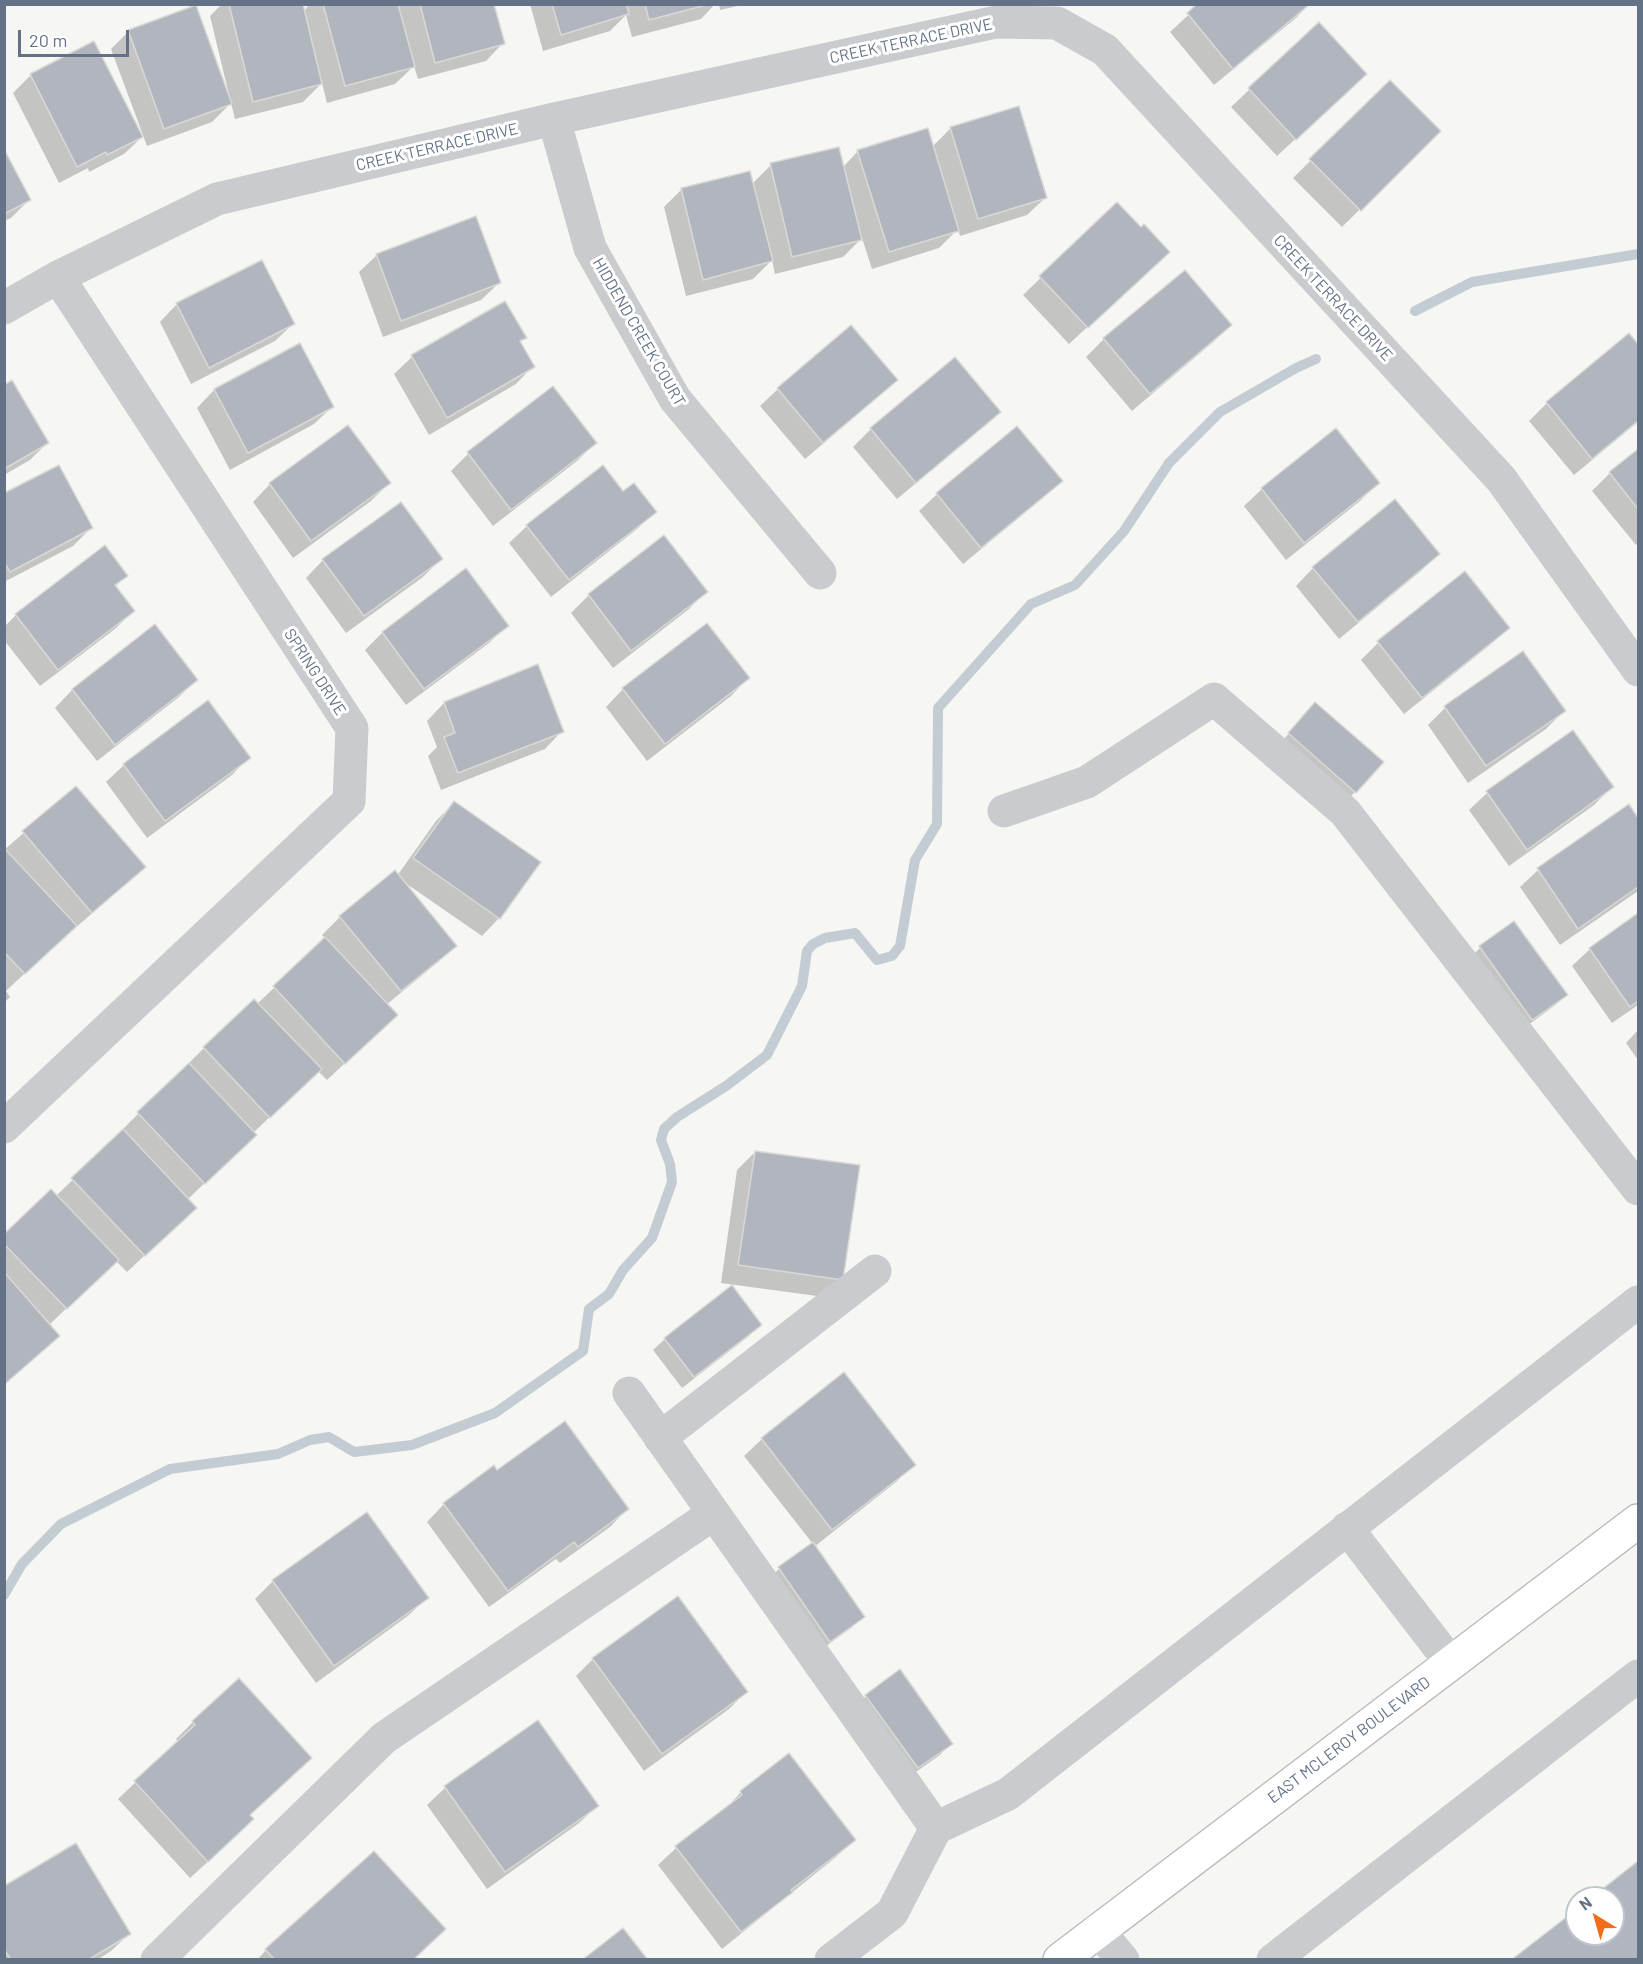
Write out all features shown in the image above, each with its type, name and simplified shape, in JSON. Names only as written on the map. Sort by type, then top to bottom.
[{"type":"main road","name":"EAST MCLEROY BOULEVARD","points":[[1060,1959],[1638,1521]]},
{"type":"street","name":"CREEK TERRACE DRIVE","points":[[4,308],[58,277],[217,199],[554,119],[996,22],[1057,23],[1105,50],[1501,478],[1638,670]]},
{"type":"street","name":"HIDDEND CREEK COURT","points":[[554,119],[590,248],[675,399],[820,573]]},
{"type":"street","name":"SPRING DRIVE","points":[[4,1127],[349,801],[352,728],[58,277]]},
{"type":"street","points":[[1004,811],[1087,782],[1214,699],[1345,812],[1638,1189]]},
{"type":"street","points":[[660,1438],[875,1270]]},
{"type":"street","points":[[831,1959],[892,1913],[936,1828],[1008,1794],[1638,1302]]},
{"type":"street","points":[[629,1393],[936,1828]]},
{"type":"street","points":[[158,1959],[384,1738],[713,1514]]},
{"type":"street","points":[[1347,1528],[1451,1663]]},
{"type":"street","points":[[1273,1959],[1638,1676]]},
{"type":"street","points":[[1098,1929],[1123,1959]]},
{"type":"building","points":[[229,4],[303,4],[322,84],[253,102]]},
{"type":"building","points":[[323,4],[398,4],[415,67],[345,86]]},
{"type":"building","points":[[420,4],[494,4],[505,44],[435,63]]},
{"type":"building","points":[[552,4],[626,4],[629,14],[561,35]]},
{"type":"building","points":[[645,4],[710,4],[649,20]]},
{"type":"building","points":[[1197,4],[1310,4],[1233,69],[1187,13]]},
{"type":"building","points":[[196,5],[232,104],[164,129],[128,30]]},
{"type":"building","points":[[1319,22],[1367,74],[1296,140],[1248,88]]},
{"type":"building","points":[[94,41],[143,137],[77,167],[30,74]]},
{"type":"building","points":[[1390,80],[1441,131],[1361,211],[1309,159]]},
{"type":"building","points":[[1019,106],[1047,198],[978,219],[950,127]]},
{"type":"building","points":[[928,128],[959,231],[889,252],[857,150]]},
{"type":"building","points":[[839,147],[862,240],[792,257],[770,163]]},
{"type":"building","points":[[4,149],[31,200],[4,214]]},
{"type":"building","points":[[750,171],[773,261],[703,280],[681,188]]},
{"type":"building","points":[[1117,202],[1141,227],[1144,224],[1170,252],[1088,328],[1039,276]]},
{"type":"building","points":[[476,216],[501,283],[401,321],[376,254]]},
{"type":"building","points":[[262,260],[295,324],[209,368],[176,303]]},
{"type":"building","points":[[1185,270],[1232,325],[1150,394],[1103,338]]},
{"type":"building","points":[[505,301],[527,338],[520,341],[535,367],[447,418],[411,355]]},
{"type":"building","points":[[851,325],[898,380],[823,443],[777,388]]},
{"type":"building","points":[[1629,333],[1638,344],[1638,421],[1592,459],[1546,402]]},
{"type":"building","points":[[300,343],[334,407],[248,453],[214,389]]},
{"type":"building","points":[[955,357],[1001,412],[916,483],[870,428]]},
{"type":"building","points":[[12,380],[49,443],[4,469],[4,385]]},
{"type":"building","points":[[553,386],[597,443],[511,510],[467,452]]},
{"type":"building","points":[[348,425],[391,483],[311,541],[269,483]]},
{"type":"building","points":[[1017,426],[1063,481],[981,548],[936,493]]},
{"type":"building","points":[[1336,428],[1380,483],[1304,543],[1261,488]]},
{"type":"building","points":[[1638,449],[1638,509],[1609,472]]},
{"type":"building","points":[[59,465],[93,528],[10,572],[4,562],[4,493]]},
{"type":"building","points":[[603,465],[623,491],[634,483],[657,512],[569,580],[526,525]]},
{"type":"building","points":[[1395,499],[1440,554],[1358,622],[1312,567]]},
{"type":"building","points":[[401,502],[443,559],[364,616],[322,559]]},
{"type":"building","points":[[664,535],[708,592],[631,651],[588,594]]},
{"type":"building","points":[[105,545],[128,576],[115,585],[135,611],[58,670],[15,614]]},
{"type":"building","points":[[466,568],[509,626],[424,689],[382,632]]},
{"type":"building","points":[[1465,571],[1510,628],[1422,698],[1377,641]]},
{"type":"building","points":[[707,623],[750,678],[665,744],[622,688]]},
{"type":"building","points":[[155,624],[198,680],[115,745],[72,689]]},
{"type":"building","points":[[1523,651],[1566,711],[1486,766],[1444,706]]},
{"type":"building","points":[[538,664],[564,732],[458,773],[444,737],[455,733],[444,702]]},
{"type":"building","points":[[208,700],[251,758],[165,821],[123,764]]},
{"type":"building","points":[[1315,702],[1384,762],[1356,793],[1288,733]]},
{"type":"building","points":[[1573,730],[1614,787],[1527,850],[1486,791]]},
{"type":"building","points":[[76,786],[146,867],[92,913],[22,831]]},
{"type":"building","points":[[454,801],[541,862],[500,919],[413,858]]},
{"type":"building","points":[[1629,804],[1638,818],[1638,887],[1578,929],[1537,868]]},
{"type":"building","points":[[4,848],[77,926],[25,974],[4,952]]},
{"type":"building","points":[[395,870],[457,946],[401,991],[339,916]]},
{"type":"building","points":[[1638,913],[1638,1001],[1630,1007],[1589,948]]},
{"type":"building","points":[[1514,921],[1568,995],[1532,1020],[1479,946]]},
{"type":"building","points":[[325,937],[398,1015],[345,1064],[273,986]]},
{"type":"building","points":[[254,999],[322,1069],[270,1118],[203,1047]]},
{"type":"building","points":[[189,1063],[257,1135],[205,1184],[137,1112]]},
{"type":"building","points":[[123,1129],[197,1208],[145,1256],[71,1178]]},
{"type":"building","points":[[755,1151],[860,1165],[843,1280],[738,1265]]},
{"type":"building","points":[[51,1189],[119,1260],[67,1309],[4,1244],[4,1234]]},
{"type":"building","points":[[4,1272],[60,1336],[6,1383],[4,1382]]},
{"type":"building","points":[[732,1285],[762,1325],[694,1377],[664,1338]]},
{"type":"building","points":[[844,1372],[916,1465],[832,1530],[761,1438]]},
{"type":"building","points":[[565,1421],[629,1509],[578,1547],[574,1542],[508,1591],[443,1503],[494,1465],[497,1470]]},
{"type":"building","points":[[367,1512],[429,1598],[334,1666],[272,1580]]},
{"type":"building","points":[[813,1542],[865,1617],[830,1642],[778,1567]]},
{"type":"building","points":[[678,1596],[748,1692],[662,1754],[592,1658]]},
{"type":"building","points":[[900,1669],[953,1744],[918,1768],[865,1695]]},
{"type":"building","points":[[239,1678],[312,1758],[250,1815],[254,1819],[208,1862],[134,1781],[195,1725],[192,1721]]},
{"type":"building","points":[[538,1720],[599,1806],[505,1872],[444,1786]]},
{"type":"building","points":[[789,1753],[856,1840],[741,1932],[675,1846],[742,1795],[740,1791]]},
{"type":"building","points":[[76,1843],[131,1934],[88,1960],[11,1960],[4,1949],[4,1886]]},
{"type":"building","points":[[374,1851],[446,1929],[413,1960],[275,1960],[265,1949]]},
{"type":"building","points":[[1638,1861],[1638,1960],[1511,1960],[1565,1918],[1565,1946],[1625,1946],[1625,1886],[1606,1886]]},
{"type":"building","points":[[623,1928],[648,1960],[582,1960]]},
{"type":"waterway","points":[[1415,311],[1472,282],[1638,254]]},
{"type":"waterway","points":[[4,1595],[22,1564],[61,1524],[170,1469],[278,1454],[310,1440],[329,1437],[354,1452],[412,1445],[495,1413],[583,1351],[589,1309],[609,1294],[623,1270],[652,1238],[672,1182],[670,1164],[661,1140],[664,1129],[677,1117],[726,1086],[767,1055],[802,986],[807,951],[813,944],[825,938],[855,933],[877,960],[892,956],[900,946],[915,860],[937,824],[938,708],[1031,604],[1075,585],[1124,531],[1169,463],[1220,412],[1316,359]]}]
